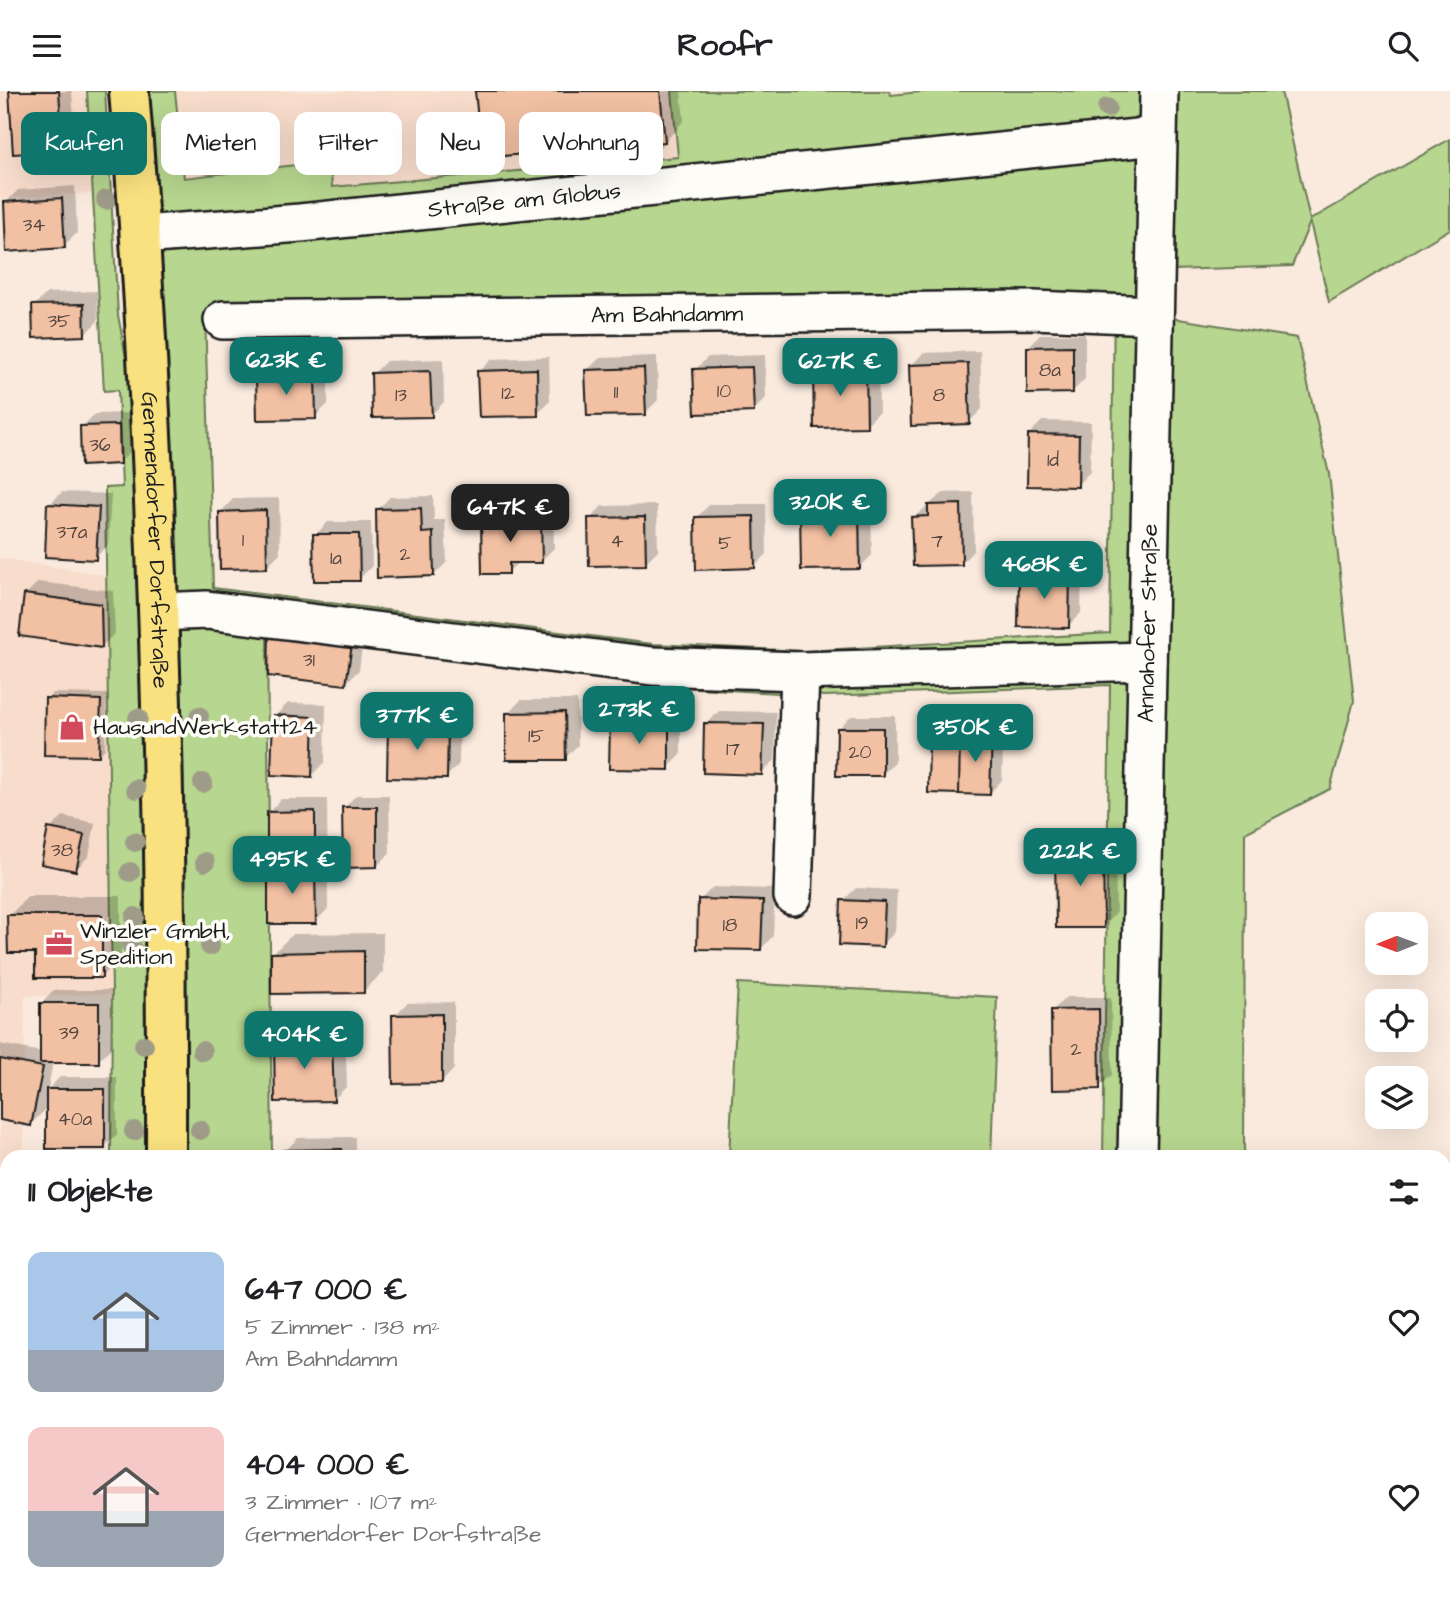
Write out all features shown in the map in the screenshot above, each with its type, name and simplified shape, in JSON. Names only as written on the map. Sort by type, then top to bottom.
[{"type":"main road","name":"Germendorfer Dorfstraße","points":[[129,91],[141,235],[158,612],[166,926],[166,1150]]},
{"type":"street","name":"Annahofer Straße","points":[[1137,1150],[1158,91]]},
{"type":"street","name":"Straße am Globus","points":[[141,235],[300,223],[1157,136]]},
{"type":"street","name":"Am Bahndamm","points":[[223,320],[1034,310],[1153,315]]},
{"type":"street","points":[[158,612],[206,610],[652,666],[800,671],[1147,661]]},
{"type":"street","points":[[793,896],[800,671]]},
{"type":"shaded area","points":[[0,91],[87,91],[88,112],[21,112],[21,175],[92,175],[93,193],[0,199]]},
{"type":"shaded area","points":[[175,91],[672,91],[678,157],[663,158],[663,112],[519,112],[519,171],[505,172],[505,112],[416,112],[416,175],[470,175],[332,187],[331,175],[402,175],[402,112],[294,112],[294,165],[280,167],[280,112],[177,112]]},
{"type":"shaded area","points":[[184,175],[210,175],[184,178]]},
{"type":"shaded area","points":[[0,558],[106,575],[112,994],[25,996],[24,1150],[0,1150]]},
{"type":"green space","points":[[87,91],[105,91],[106,112],[88,112]]},
{"type":"green space","points":[[145,91],[175,91],[177,112],[161,112],[161,175],[184,175],[184,178],[210,175],[280,175],[280,167],[294,165],[294,175],[331,175],[332,187],[470,175],[505,175],[505,172],[519,171],[519,175],[663,175],[663,158],[678,157],[672,91],[890,91],[891,95],[930,91],[1281,91],[1310,220],[1450,139],[1450,229],[1329,302],[1310,222],[1292,266],[1173,270],[1172,318],[1297,338],[1329,474],[1354,701],[1330,789],[1245,833],[1244,1150],[1103,1150],[1110,685],[825,696],[648,685],[267,629],[272,1150],[111,1150],[112,994],[105,488],[122,487],[118,390],[104,391],[92,175],[110,175],[118,315],[131,384],[141,175],[147,175]],"holes":[[[1114,302],[1110,633],[805,651],[653,644],[213,588],[205,311]]]},
{"type":"green space","points":[[738,983],[997,997],[991,1150],[729,1150]]},
{"type":"building","points":[[9,91],[59,91],[60,112],[21,112],[21,154],[13,154]]},
{"type":"building","points":[[475,91],[660,91],[662,112],[519,112],[519,155],[505,156],[505,112],[477,112]]},
{"type":"building","points":[[62,198],[65,248],[6,252],[4,202]]},
{"type":"building","points":[[84,304],[85,336],[33,338],[32,305]]},
{"type":"building","points":[[1073,346],[1073,393],[1027,394],[1027,347]]},
{"type":"building","points":[[968,363],[970,424],[911,426],[909,365]]},
{"type":"building","points":[[752,367],[754,412],[695,414],[693,369]]},
{"type":"building","points":[[866,367],[867,427],[814,428],[813,368]]},
{"type":"building","points":[[644,368],[646,415],[587,416],[585,370]]},
{"type":"building","points":[[537,369],[538,416],[479,417],[477,371]]},
{"type":"building","points":[[430,371],[432,417],[372,418],[371,373]]},
{"type":"building","points":[[315,374],[316,419],[257,420],[256,375]]},
{"type":"building","points":[[119,425],[120,464],[81,466],[80,426]]},
{"type":"building","points":[[1028,434],[1079,435],[1078,487],[1027,486]]},
{"type":"building","points":[[47,504],[99,507],[96,560],[45,557]]},
{"type":"building","points":[[961,504],[962,565],[913,566],[911,517],[928,516],[928,505]]},
{"type":"building","points":[[421,508],[422,533],[433,532],[434,576],[377,578],[376,509]]},
{"type":"building","points":[[859,509],[860,569],[801,570],[800,510]]},
{"type":"building","points":[[266,510],[267,568],[220,569],[219,512]]},
{"type":"building","points":[[754,516],[755,568],[696,570],[695,517]]},
{"type":"building","points":[[645,517],[646,565],[589,566],[588,518]]},
{"type":"building","points":[[541,518],[542,563],[509,563],[509,574],[482,574],[481,519]]},
{"type":"building","points":[[313,534],[359,534],[360,581],[314,581]]},
{"type":"building","points":[[1019,575],[1070,576],[1069,628],[1018,627]]},
{"type":"building","points":[[24,594],[101,604],[102,648],[19,636]]},
{"type":"building","points":[[269,632],[352,644],[346,685],[268,676]]},
{"type":"building","points":[[45,698],[101,700],[99,756],[44,755]]},
{"type":"building","points":[[565,712],[566,760],[506,760],[506,713]]},
{"type":"building","points":[[273,715],[314,717],[312,777],[271,775]]},
{"type":"building","points":[[610,722],[669,722],[669,770],[609,769]]},
{"type":"building","points":[[704,723],[764,724],[762,775],[703,773]]},
{"type":"building","points":[[388,726],[448,727],[447,779],[387,778]]},
{"type":"building","points":[[837,728],[883,728],[883,776],[836,776]]},
{"type":"building","points":[[929,733],[960,733],[959,794],[928,793]]},
{"type":"building","points":[[960,734],[992,734],[990,795],[959,794]]},
{"type":"building","points":[[342,807],[377,807],[377,867],[343,868]]},
{"type":"building","points":[[315,811],[315,867],[267,867],[267,812]]},
{"type":"building","points":[[48,828],[84,835],[76,871],[41,864]]},
{"type":"building","points":[[1055,848],[1103,848],[1104,928],[1056,928]]},
{"type":"building","points":[[268,868],[315,868],[316,924],[268,924]]},
{"type":"building","points":[[698,899],[763,901],[761,950],[697,949]]},
{"type":"building","points":[[841,900],[885,902],[883,947],[839,945]]},
{"type":"building","points":[[7,915],[102,915],[102,978],[35,978],[35,953],[8,953]]},
{"type":"building","points":[[364,951],[364,993],[271,994],[271,953]]},
{"type":"building","points":[[40,1003],[99,1003],[99,1063],[40,1063]]},
{"type":"building","points":[[1099,1009],[1100,1089],[1052,1090],[1051,1010]]},
{"type":"building","points":[[442,1014],[442,1083],[393,1084],[392,1015]]},
{"type":"building","points":[[332,1040],[334,1101],[275,1102],[274,1042]]},
{"type":"building","points":[[0,1059],[43,1067],[31,1126],[0,1120]]},
{"type":"building","points":[[46,1089],[105,1089],[105,1149],[46,1149]]},
{"type":"place","name":"HausundWerkstatt24","points":[[72,727]]},
{"type":"place","name":"Winzler GmbH, Spedition","points":[[59,944]]}]
